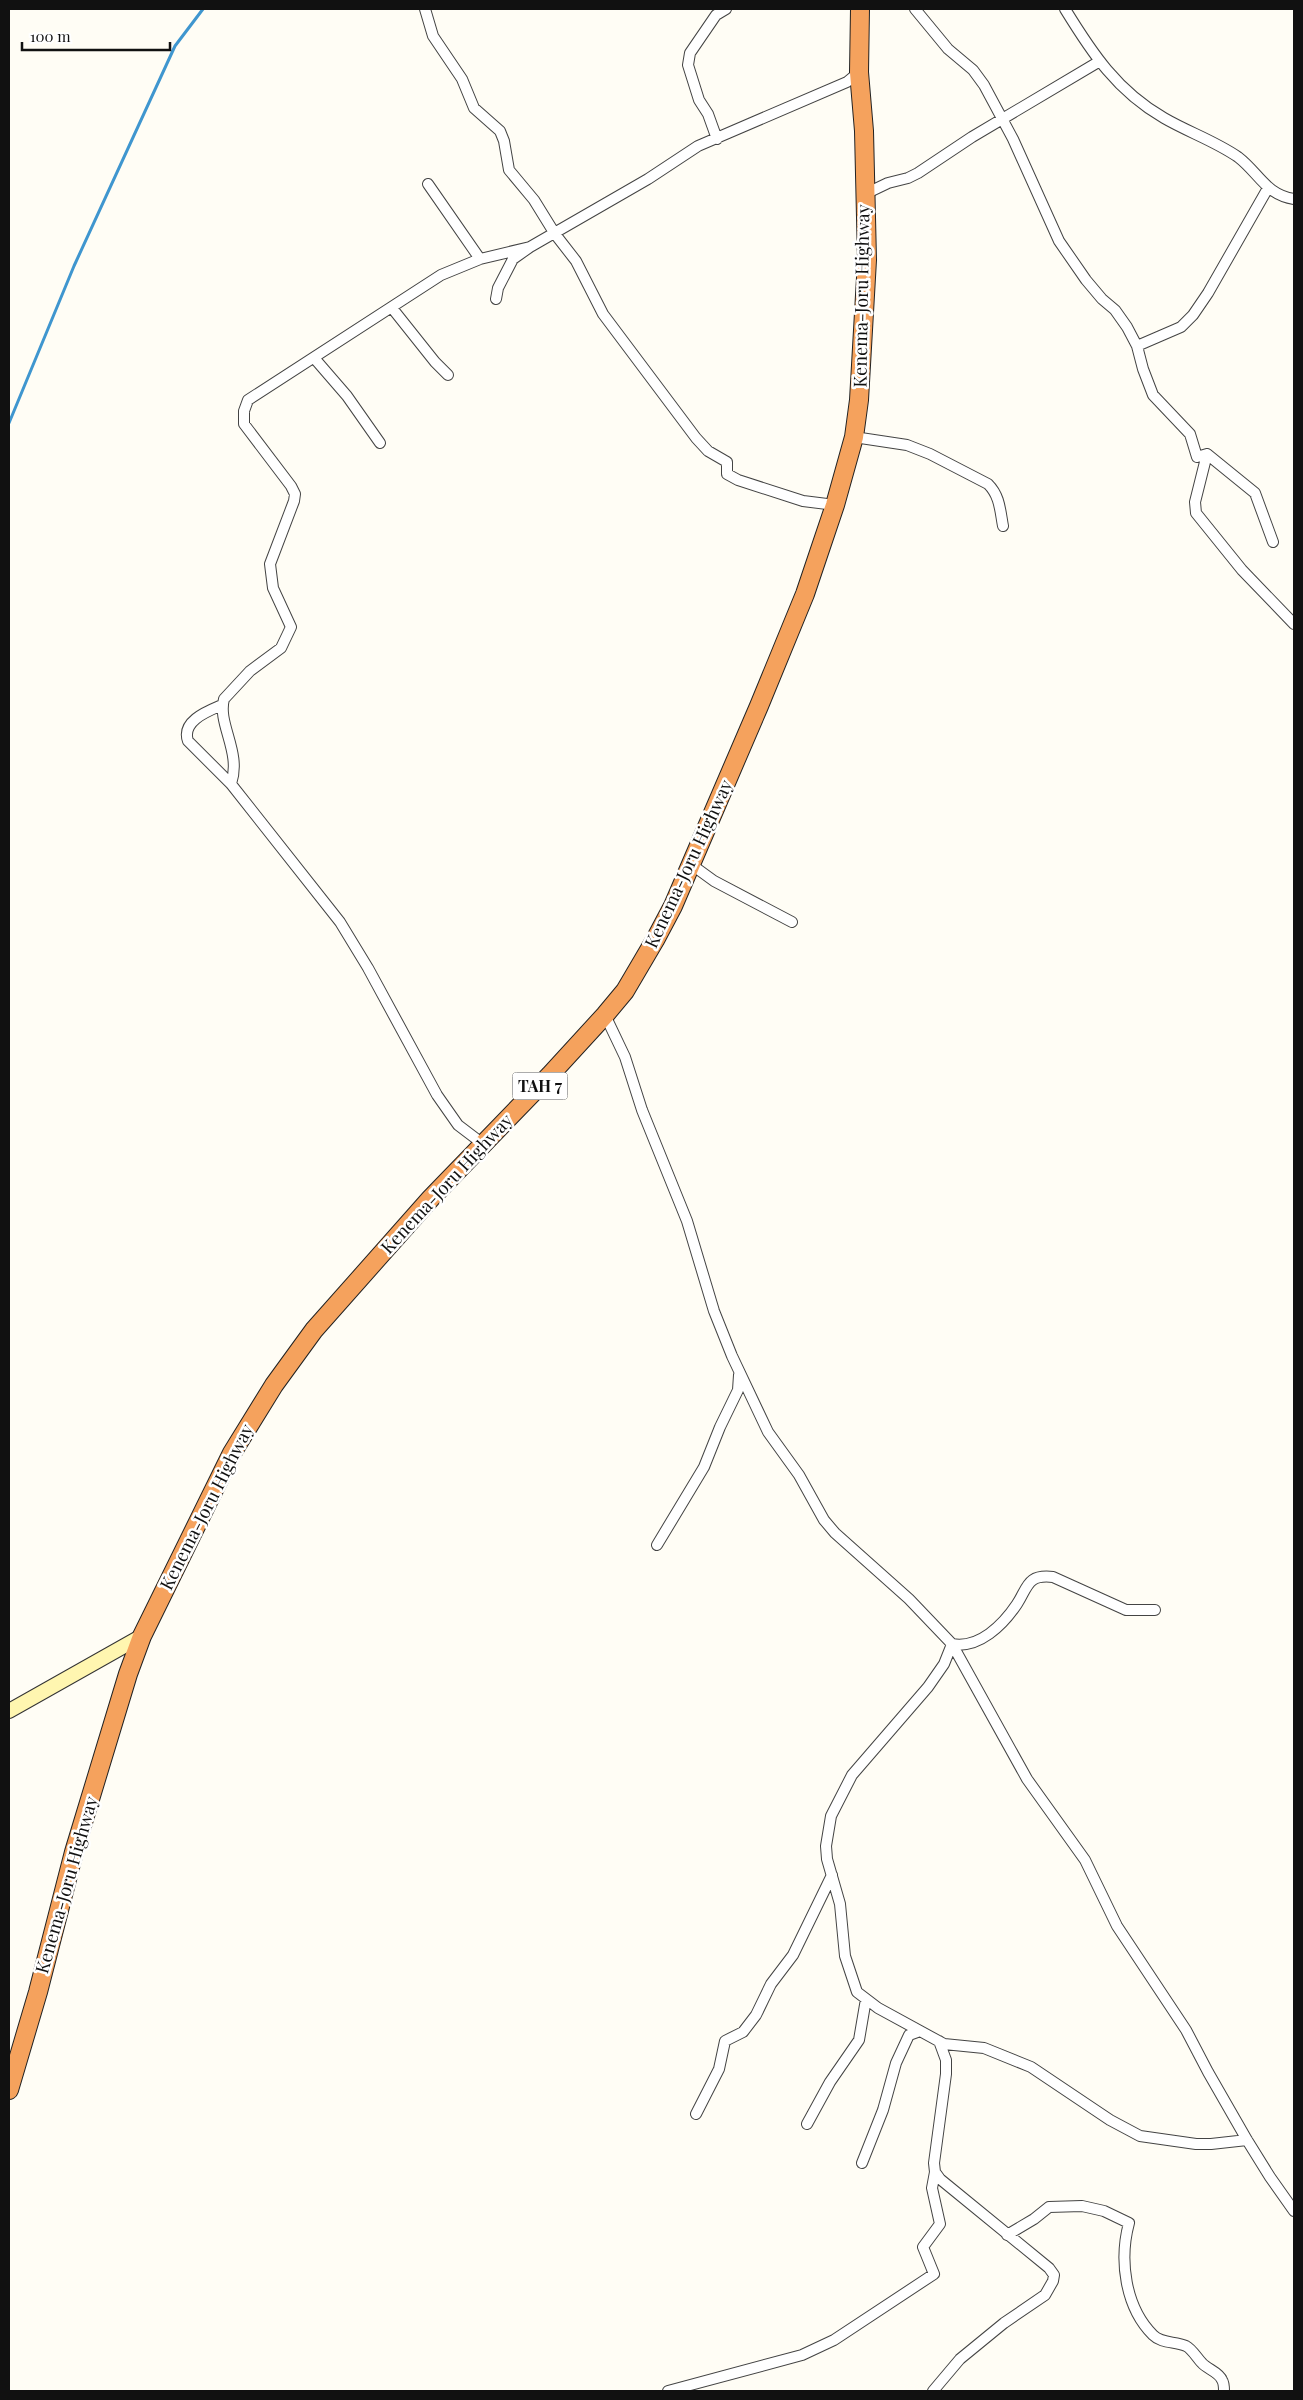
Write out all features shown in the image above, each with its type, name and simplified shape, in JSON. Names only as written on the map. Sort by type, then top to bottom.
[{"type":"highway","name":"Kenema-Joru Highway","points":[[9,2090],[38,1992],[74,1852],[128,1674],[142,1636],[232,1453],[287,1365],[329,1312],[431,1198],[605,1015],[625,991],[651,947],[692,865],[804,594],[835,505],[854,438],[860,400],[865,335],[867,260],[864,132],[859,72],[860,9]]},
{"type":"street","points":[[424,9],[434,36],[462,79],[474,108],[500,132],[509,170],[534,200],[555,234],[576,261],[603,314],[696,438],[708,451],[727,462],[727,474],[738,480],[803,501],[835,505]]},
{"type":"street","points":[[716,139],[708,114],[699,100],[688,65],[690,53],[716,15],[726,9]]},
{"type":"street","points":[[915,9],[948,49],[978,78],[1002,119],[1059,241],[1086,280],[1102,299],[1115,310],[1138,346],[1142,369],[1153,395],[1184,426],[1194,442],[1197,457],[1207,454]]},
{"type":"street","points":[[1065,9],[1100,62],[1112,77],[1136,100],[1164,118],[1236,156],[1255,171],[1268,188],[1283,197],[1294,199]]},
{"type":"street","points":[[865,194],[888,183],[908,178],[918,173],[1002,119],[1100,62]]},
{"type":"street","points":[[496,299],[498,288],[514,259],[530,247],[648,179],[686,152],[847,82],[859,72]]},
{"type":"street","points":[[428,184],[480,259]]},
{"type":"street","points":[[1138,346],[1181,327],[1193,315],[1208,293],[1268,188]]},
{"type":"street","points":[[232,784],[235,758],[222,705],[224,699],[250,671],[281,648],[291,627],[273,588],[270,564],[281,532],[292,511],[294,494],[291,486],[247,430],[244,424],[244,410],[253,396],[315,359],[441,275],[480,259],[530,247]]},
{"type":"street","points":[[392,308],[435,362],[448,375]]},
{"type":"street","points":[[315,359],[347,396],[380,443]]},
{"type":"street","points":[[854,438],[907,445],[930,454],[988,484],[999,501],[1002,526]]},
{"type":"street","points":[[1207,454],[1255,493],[1273,542]]},
{"type":"street","points":[[1207,454],[1195,502],[1196,513],[1242,570],[1294,624]]},
{"type":"street","points":[[222,705],[196,718],[188,728],[186,738],[232,784],[340,922],[368,968],[437,1095],[458,1125],[483,1144]]},
{"type":"street","points":[[692,865],[714,881],[792,922]]},
{"type":"street","points":[[605,1015],[625,1057],[642,1110],[687,1221],[714,1312],[739,1372],[768,1432],[799,1475],[824,1520],[850,1548],[909,1599],[952,1644],[1015,1759],[1090,1868],[1117,1926],[1186,2030],[1247,2140],[1294,2211]]},
{"type":"street","points":[[657,1545],[704,1467],[720,1427],[738,1390],[739,1372]]},
{"type":"street","points":[[952,1644],[961,1646],[980,1642],[1013,1609],[1024,1587],[1044,1576],[1053,1577],[1126,1610],[1143,1612],[1155,1610]]},
{"type":"street","points":[[9,1711],[142,1636]]},
{"type":"street","points":[[952,1644],[938,1673],[862,1763],[837,1800],[831,1816],[826,1846],[840,1904],[848,1968],[858,1992],[866,1999],[939,2041],[984,2048],[1031,2067],[1118,2124],[1140,2136],[1196,2144],[1247,2140]]},
{"type":"street","points":[[696,2114],[719,2069],[725,2041],[743,2032],[756,2015],[771,1984],[793,1955],[832,1875]]},
{"type":"street","points":[[807,2124],[830,2082],[859,2040],[866,1999]]},
{"type":"street","points":[[862,2163],[883,2110],[896,2063],[909,2035],[920,2031]]},
{"type":"street","points":[[668,2391],[802,2355],[834,2340],[934,2274],[922,2247],[940,2224],[932,2188],[946,2074],[946,2060],[939,2041]]},
{"type":"street","points":[[933,2391],[960,2359],[1004,2323],[1045,2295],[1053,2281],[1054,2275],[1049,2268],[940,2180],[934,2172]]},
{"type":"street","points":[[1007,2235],[1034,2219],[1049,2207],[1082,2206],[1104,2211],[1129,2223],[1124,2243],[1125,2263],[1133,2309],[1154,2336],[1165,2342],[1187,2346],[1202,2364],[1223,2380],[1224,2391]]},
{"type":"waterway","points":[[9,423],[74,266],[175,46],[203,9]]}]
